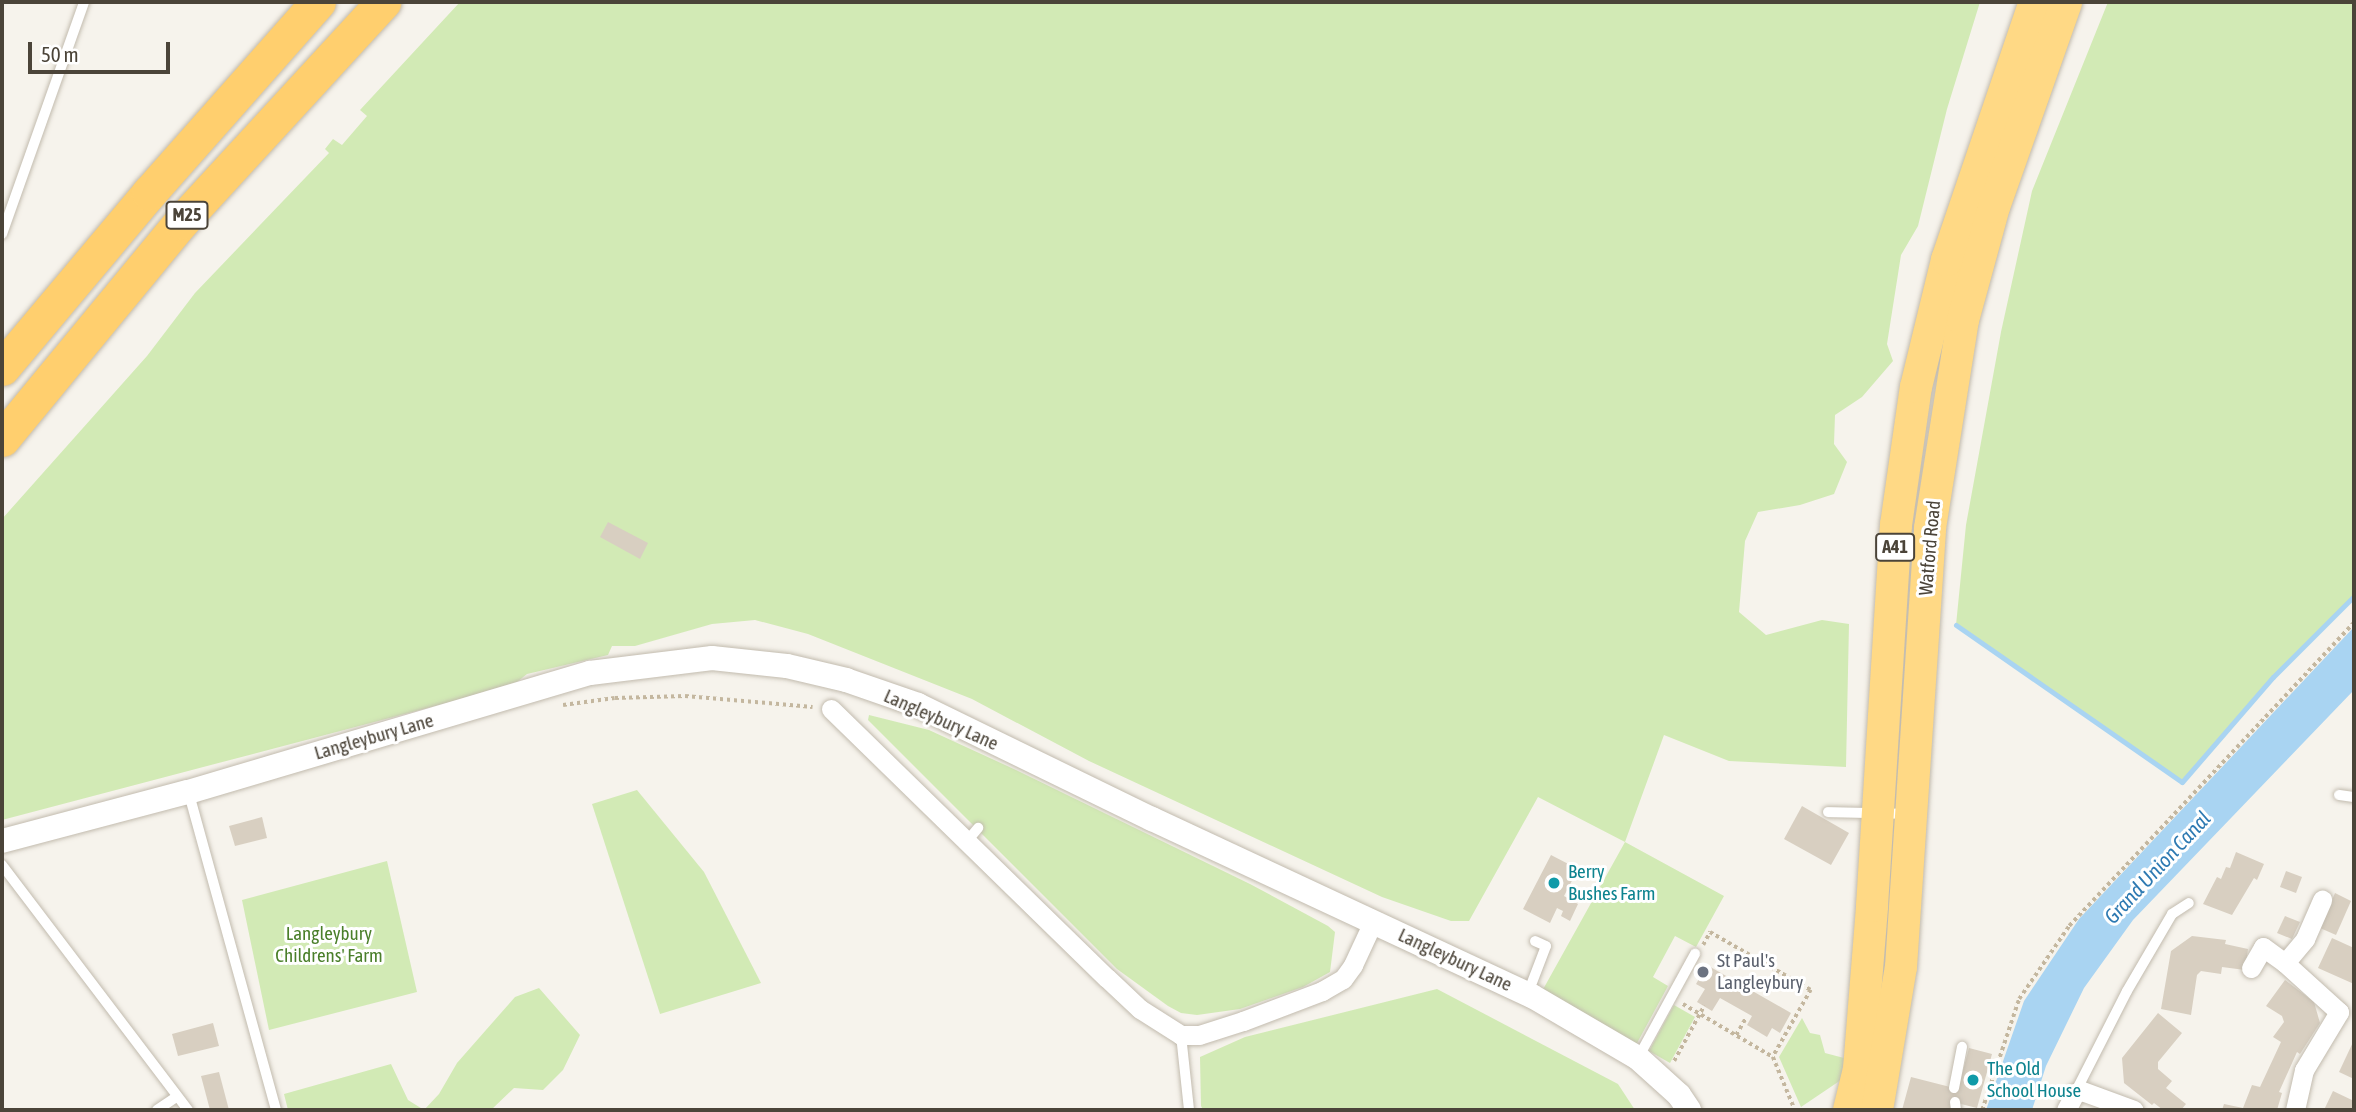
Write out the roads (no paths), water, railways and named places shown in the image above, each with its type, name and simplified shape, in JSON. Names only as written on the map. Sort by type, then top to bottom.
[{"type":"highway","name":"M25","points":[[2,368],[166,173],[318,2]]},
{"type":"highway","name":"M25","points":[[2,439],[181,222],[383,2]]},
{"type":"highway","name":"Watford Road","points":[[1849,1110],[1859,1069],[1896,525],[1916,387],[1947,260],[2035,2]]},
{"type":"highway","name":"Watford Road","points":[[1877,1110],[1901,967],[1930,528],[1963,320],[1998,195],[2066,2]]},
{"type":"street","name":"Langleybury Lane","points":[[2,841],[188,792],[590,673],[712,658],[787,666],[846,680],[918,705],[1152,819],[1528,994],[1638,1058],[1679,1095],[1689,1110]]},
{"type":"street","points":[[831,709],[973,834],[1107,978],[1140,1009],[1181,1035],[1199,1035],[1322,992],[1343,979],[1353,965],[1373,922]]},
{"type":"street","points":[[2285,963],[2305,939],[2322,900]]},
{"type":"street","points":[[2251,968],[2263,947],[2347,1012],[2304,1070],[2295,1110]]},
{"type":"street","points":[[2070,1102],[2082,1091],[2134,1110]]},
{"type":"lane","points":[[2,234],[84,2]]},
{"type":"lane","points":[[188,792],[276,1110]]},
{"type":"lane","points":[[2339,795],[2354,797]]},
{"type":"lane","points":[[1828,812],[1912,814]]},
{"type":"lane","points":[[2,864],[188,1110]]},
{"type":"lane","points":[[2070,1102],[2127,991],[2172,914],[2189,903]]},
{"type":"lane","points":[[1528,994],[1546,946],[1535,941]]},
{"type":"lane","points":[[1638,1058],[1695,954]]},
{"type":"lane","points":[[1181,1035],[1189,1110]]},
{"type":"lane","points":[[1954,1088],[1962,1046]]},
{"type":"lane","points":[[157,1110],[176,1097]]},
{"type":"water","name":"Grand Union Canal","points":[[2354,627],[2354,690],[2133,920],[2084,988],[2046,1066],[2032,1110],[1986,1110],[2024,1001],[2079,919]]},
{"type":"waterway","points":[[1956,625],[2182,782],[2273,677],[2354,596]]},
{"type":"place","name":"Berry Bushes Farm","points":[[1554,883]]},
{"type":"place","name":"St Paul's Langleybury","points":[[1703,972]]},
{"type":"place","name":"The Old School House","points":[[1973,1080]]},
{"type":"park label","name":"Langleybury Childrens' Farm","points":[[329,945]]}]
